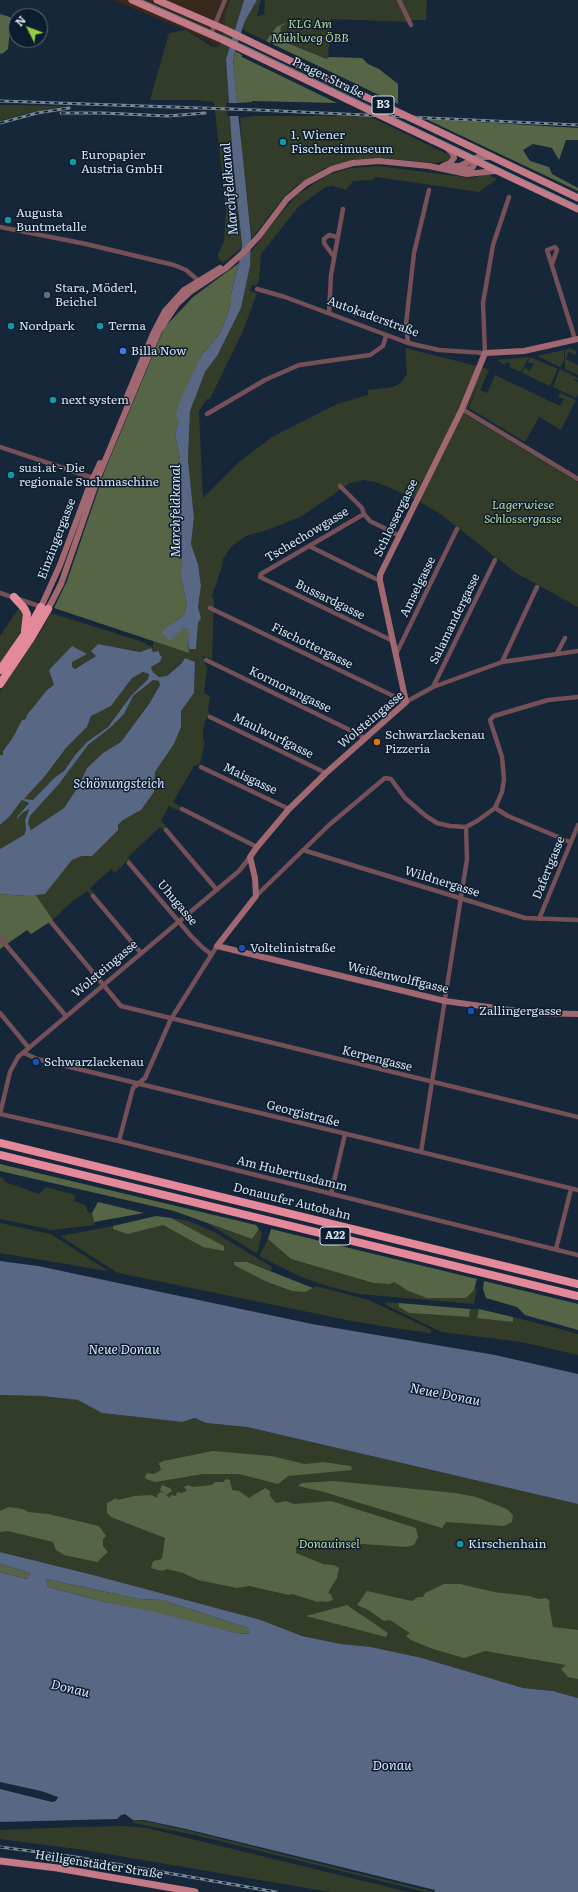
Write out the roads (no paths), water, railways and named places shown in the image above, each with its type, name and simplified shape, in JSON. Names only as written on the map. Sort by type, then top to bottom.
[{"type":"highway","points":[[14,597],[24,608],[27,614],[24,634]]},
{"type":"highway","points":[[0,670],[24,634],[44,608]]},
{"type":"highway","points":[[0,684],[28,642],[44,608]]},
{"type":"highway","name":"Donauufer Autobahn","points":[[0,1143],[578,1284]]},
{"type":"highway","name":"Donauufer Autobahn","points":[[0,1155],[578,1296]]},
{"type":"main road","name":"Prager Straße","points":[[132,0],[244,49],[444,146],[476,159],[495,170],[578,210]]},
{"type":"main road","name":"Prager Straße","points":[[157,0],[224,29],[578,198]]},
{"type":"main road","points":[[444,146],[451,151],[454,158],[450,163],[444,166]]},
{"type":"main road","points":[[458,172],[471,168],[476,159],[472,147]]},
{"type":"main road","name":"Einzingergasse","points":[[44,608],[93,478],[152,334],[174,298],[230,263],[245,251],[259,236],[287,199],[306,183],[332,169],[353,163],[379,161],[429,166],[460,166],[487,156],[496,158]]},
{"type":"main road","name":"Einzingergasse","points":[[429,166],[458,172],[477,173],[495,170]]},
{"type":"main road","name":"Einzingergasse","points":[[44,608],[61,584],[100,475],[159,331],[177,304],[199,282]]},
{"type":"main road","name":"Autokaderstraße","points":[[485,353],[524,351],[576,339]]},
{"type":"main road","name":"Schlossergasse","points":[[380,581],[383,569],[462,409],[485,353]]},
{"type":"main road","points":[[380,581],[406,702]]},
{"type":"main road","name":"Wolsteingasse","points":[[257,848],[290,809],[326,773],[406,702]]},
{"type":"main road","points":[[217,946],[256,896],[256,878],[250,857],[257,848]]},
{"type":"main road","name":"Weißenwolffgasse","points":[[217,946],[445,1000],[532,1013],[578,1014]]},
{"type":"main road","name":"Heiligenstädter Straße","points":[[0,1861],[57,1868],[195,1892]]},
{"type":"street","points":[[211,34],[225,0]]},
{"type":"street","points":[[399,0],[411,25]]},
{"type":"street","points":[[408,343],[406,324],[414,253],[429,190]]},
{"type":"street","points":[[485,353],[483,303],[493,245],[508,197]]},
{"type":"street","points":[[329,313],[329,299],[334,257],[343,209]]},
{"type":"street","points":[[0,227],[86,244],[174,265],[186,270],[199,282]]},
{"type":"street","points":[[334,257],[324,243],[324,239],[329,235],[337,237]]},
{"type":"street","points":[[552,264],[576,339]]},
{"type":"street","name":"Autokaderstraße","points":[[257,289],[285,297],[408,343],[439,350],[485,353]]},
{"type":"street","points":[[207,414],[244,391],[299,365],[370,355],[383,346],[386,336]]},
{"type":"street","points":[[462,409],[578,479]]},
{"type":"street","points":[[0,447],[93,478]]},
{"type":"street","points":[[340,486],[362,508],[364,514],[370,521],[400,536]]},
{"type":"street","name":"Tschechowgasse","points":[[261,574],[364,514]]},
{"type":"street","name":"Amselgasse","points":[[396,654],[457,529]]},
{"type":"street","points":[[309,546],[380,581]]},
{"type":"street","name":"Salamandergasse","points":[[433,687],[495,560]]},
{"type":"street","name":"Bussardgasse","points":[[261,574],[260,577],[393,641]]},
{"type":"street","points":[[502,662],[537,587]]},
{"type":"street","points":[[0,593],[44,608]]},
{"type":"street","name":"Fischottergasse","points":[[210,608],[406,702]]},
{"type":"street","points":[[557,653],[565,638]]},
{"type":"street","name":"Wolsteingasse","points":[[406,702],[433,687],[502,662],[578,651]]},
{"type":"street","name":"Kormorangasse","points":[[206,660],[360,734],[364,739]]},
{"type":"street","points":[[256,896],[357,800],[386,778],[389,778],[405,798],[426,816],[437,823],[466,827],[487,815],[495,808],[502,792],[504,779],[502,757],[490,720],[494,716],[548,700],[578,697]]},
{"type":"street","name":"Maulwurfgasse","points":[[210,717],[326,773]]},
{"type":"street","name":"Maisgasse","points":[[201,767],[290,809]]},
{"type":"street","points":[[495,808],[508,816],[570,842]]},
{"type":"street","points":[[182,809],[257,848]]},
{"type":"street","name":"Dafertgasse","points":[[539,919],[578,825]]},
{"type":"street","points":[[421,1152],[462,899],[467,859],[466,827]]},
{"type":"street","points":[[166,830],[217,890]]},
{"type":"street","name":"Wildnergasse","points":[[303,850],[525,918],[578,920]]},
{"type":"street","name":"Wolsteingasse","points":[[0,1114],[10,1072],[18,1057],[24,1053],[28,1047],[240,871],[250,857]]},
{"type":"street","name":"Uhugasse","points":[[130,863],[203,948],[211,954]]},
{"type":"street","points":[[93,896],[141,953]]},
{"type":"street","name":"Kerpengasse","points":[[51,922],[121,1006],[432,1083],[578,1117]]},
{"type":"street","points":[[0,938],[66,1016]]},
{"type":"street","points":[[119,1141],[133,1088],[145,1078],[171,1019],[217,946]]},
{"type":"street","points":[[0,1013],[28,1047]]},
{"type":"street","name":"Georgistraße","points":[[24,1053],[37,1059],[578,1190]]},
{"type":"street","points":[[0,1087],[5,1092]]},
{"type":"street","name":"Am Hubertusdamm","points":[[0,1114],[119,1141],[578,1255]]},
{"type":"street","points":[[331,1194],[345,1134]]},
{"type":"street","points":[[556,1249],[571,1189]]},
{"type":"water","points":[[244,0],[257,0],[245,21],[235,51],[233,64],[251,236],[250,266],[241,308],[217,356],[205,372],[190,411],[188,460],[194,518],[191,544],[198,564],[201,586],[198,607],[201,618],[198,623],[196,649],[189,649],[189,630],[183,628],[171,640],[168,640],[166,636],[162,634],[163,630],[183,616],[187,605],[181,577],[182,497],[179,476],[180,459],[175,434],[179,421],[176,415],[180,401],[201,356],[220,333],[231,305],[231,294],[239,263],[242,244],[233,162],[226,59]]},
{"type":"water","name":"Schönungsteich","points":[[98,644],[140,652],[151,648],[153,652],[159,651],[162,657],[160,662],[151,667],[153,672],[159,677],[167,676],[181,664],[185,658],[195,662],[194,693],[181,711],[181,727],[174,744],[155,772],[154,792],[141,810],[123,820],[118,825],[118,830],[92,856],[82,856],[72,860],[45,894],[26,896],[0,894],[0,849],[24,835],[26,830],[25,820],[29,809],[22,813],[17,819],[17,817],[29,803],[22,800],[9,817],[0,825],[0,755],[3,755],[3,751],[12,739],[22,720],[26,719],[27,715],[47,690],[54,685],[49,670],[72,646],[87,654],[72,662],[72,667],[75,669],[96,656],[91,651]],"holes":[[[143,672],[149,674],[148,679],[130,697],[108,727],[87,742],[75,755],[64,771],[54,778],[33,800],[24,799],[45,776],[66,748],[87,727],[91,716],[111,706],[132,678]],[[153,680],[159,681],[160,685],[149,704],[121,742],[103,753],[87,768],[78,787],[64,808],[31,830],[28,824],[30,816],[59,784],[88,745],[111,727],[124,714],[133,696]]]},
{"type":"water","name":"Neue Donau","points":[[0,1261],[38,1266],[312,1324],[495,1355],[578,1374],[578,1504],[247,1427],[206,1423],[195,1418],[182,1422],[102,1413],[78,1400],[42,1396],[0,1395]]},
{"type":"water","name":"Donau","points":[[0,1552],[97,1576],[261,1620],[302,1636],[341,1644],[371,1647],[422,1658],[523,1688],[553,1691],[578,1698],[578,1892],[434,1892],[435,1890],[186,1829],[144,1820],[133,1820],[125,1814],[121,1815],[117,1819],[0,1822],[0,1789],[52,1802],[56,1801],[58,1797],[41,1791],[0,1782],[0,1572],[27,1579],[30,1573],[0,1564]],"holes":[[[46,1579],[139,1599],[162,1600],[248,1628],[250,1634],[237,1633],[48,1587]]]},
{"type":"tram line","points":[[142,0],[245,46],[578,206]]},
{"type":"railway","points":[[0,101],[258,110],[578,125]]},
{"type":"railway","points":[[0,123],[37,113],[69,108]]},
{"type":"railway","points":[[61,113],[168,116],[205,113]]},
{"type":"railway","points":[[0,1847],[76,1857],[276,1892]]},
{"type":"place","name":"1. Wiener Fischereimuseum","points":[[283,142]]},
{"type":"place","name":"Europapier Austria GmbH","points":[[73,162]]},
{"type":"place","name":"Augusta Buntmetalle","points":[[8,220]]},
{"type":"place","name":"Stara, Möderl, Beichel","points":[[47,295]]},
{"type":"place","name":"Nordpark","points":[[11,326]]},
{"type":"place","name":"Terma","points":[[100,326]]},
{"type":"place","name":"Billa Now","points":[[123,351]]},
{"type":"place","name":"next system","points":[[53,400]]},
{"type":"place","name":"susi.at - Die regionale Suchmaschine","points":[[11,475]]},
{"type":"place","name":"Schwarzlackenau Pizzeria","points":[[377,742]]},
{"type":"place","name":"Voltelinistraße","points":[[242,948]]},
{"type":"place","name":"Zallingergasse","points":[[471,1011]]},
{"type":"place","name":"Schwarzlackenau","points":[[36,1062]]},
{"type":"place","name":"Kirschenhain","points":[[460,1544]]},
{"type":"park label","name":"KLG Am Mühlweg ÖBB","points":[[310,31]]},
{"type":"park label","name":"Lagerwiese Schlossergasse","points":[[523,512]]},
{"type":"park label","name":"Donauinsel","points":[[329,1544]]},
{"type":"water label","name":"Marchfeldkanal","points":[[230,189]]},
{"type":"water label","name":"Marchfeldkanal","points":[[176,511]]}]
